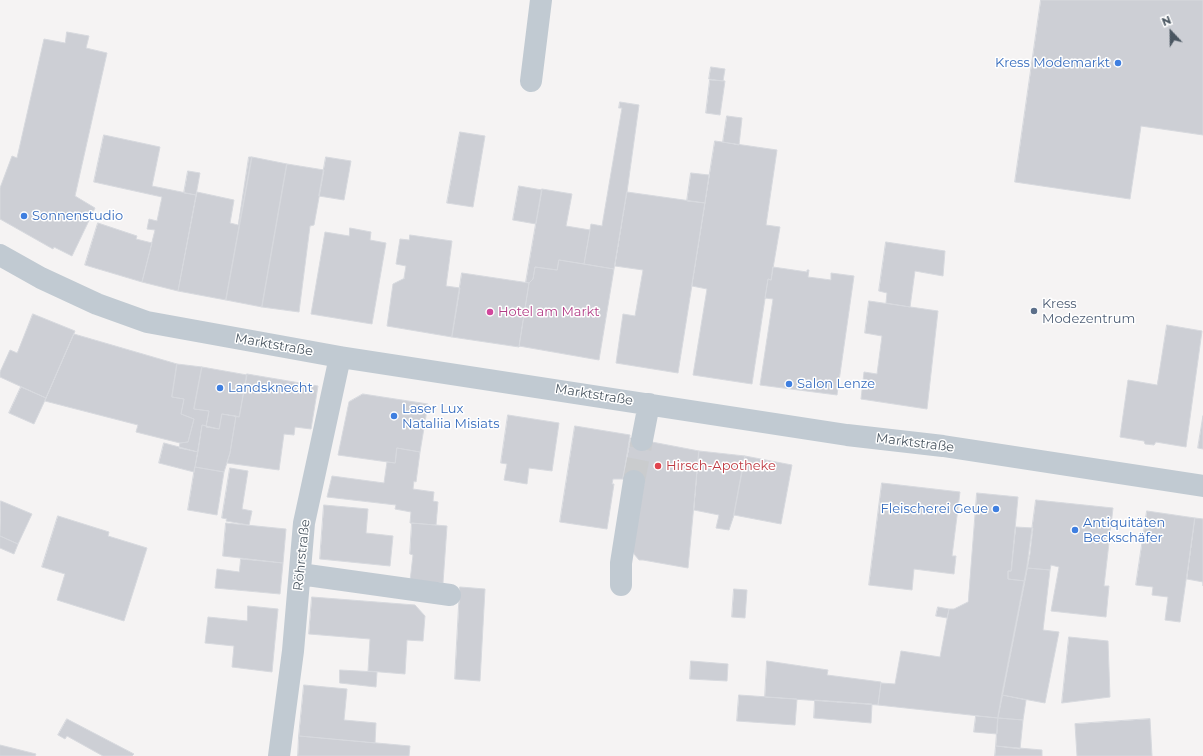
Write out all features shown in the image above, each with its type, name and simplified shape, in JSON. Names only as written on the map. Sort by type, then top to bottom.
[{"type":"street","points":[[531,81],[541,0]]},
{"type":"street","name":"Marktstraße","points":[[0,256],[40,278],[97,304],[147,322],[340,358],[847,434],[944,446],[1203,486]]},
{"type":"street","name":"Röhrstraße","points":[[279,756],[293,651],[304,523],[340,358]]},
{"type":"street","points":[[642,440],[650,404]]},
{"type":"street","points":[[621,585],[621,563],[634,481]]},
{"type":"street","points":[[300,574],[450,595]]},
{"type":"building","name":"Kress Modemarkt","points":[[1041,0],[1203,0],[1203,135],[1141,126],[1130,199],[1015,182]]},
{"type":"building","points":[[67,32],[89,36],[86,48],[107,53],[75,196],[95,208],[72,256],[54,247],[53,249],[0,219],[0,188],[12,156],[17,158],[44,39],[65,43]]},
{"type":"building","points":[[711,67],[725,69],[723,81],[709,79]]},
{"type":"building","points":[[710,80],[725,81],[720,115],[706,113]]},
{"type":"building","points":[[620,102],[639,105],[627,192],[614,269],[584,264],[591,224],[602,226],[622,108],[619,108]]},
{"type":"building","points":[[727,116],[742,118],[739,145],[723,142]]},
{"type":"building","points":[[460,132],[485,136],[473,207],[447,203]]},
{"type":"building","points":[[104,135],[160,147],[152,186],[196,195],[178,291],[142,282],[155,230],[147,229],[149,219],[157,221],[162,197],[94,182]]},
{"type":"building","points":[[715,141],[777,150],[766,225],[780,227],[771,280],[768,279],[752,384],[693,375],[707,289],[692,286]]},
{"type":"building","points":[[249,157],[252,157],[226,300],[178,291],[197,192],[234,200],[230,223],[238,225]]},
{"type":"building","points":[[252,157],[287,164],[262,307],[226,300]]},
{"type":"building","points":[[326,157],[351,161],[344,200],[319,196]]},
{"type":"building","points":[[287,164],[324,170],[314,225],[310,226],[299,312],[262,307]]},
{"type":"building","points":[[188,171],[200,173],[196,195],[184,193]]},
{"type":"building","points":[[691,173],[709,175],[705,203],[687,201]]},
{"type":"building","points":[[519,186],[542,190],[536,224],[513,220]]},
{"type":"building","points":[[542,189],[572,194],[566,226],[590,230],[584,264],[559,260],[557,270],[535,267],[533,279],[529,283],[526,282]]},
{"type":"building","points":[[627,192],[705,203],[678,373],[616,363],[623,314],[635,316],[643,270],[615,266]]},
{"type":"building","points":[[98,223],[137,236],[136,239],[152,243],[142,282],[85,265]]},
{"type":"building","points":[[350,228],[371,232],[370,240],[386,243],[372,324],[311,314],[325,232],[349,236]]},
{"type":"building","points":[[410,235],[452,241],[446,286],[460,288],[452,337],[387,326],[393,284],[405,278],[406,266],[396,264],[400,239],[409,240]]},
{"type":"building","points":[[886,242],[945,251],[943,276],[915,271],[910,307],[886,303],[887,293],[879,291]]},
{"type":"building","points":[[559,260],[614,269],[599,360],[519,346],[529,283],[533,279],[535,267],[557,270]]},
{"type":"building","points":[[773,267],[807,272],[807,270],[809,270],[808,277],[831,280],[831,273],[854,276],[837,395],[760,385],[773,299],[765,298],[768,279],[771,280]]},
{"type":"building","name":"Hotel am Markt","points":[[462,273],[529,283],[519,347],[452,337]]},
{"type":"building","points":[[869,301],[938,311],[927,409],[861,399],[864,372],[877,374],[882,336],[865,333]]},
{"type":"building","points":[[33,314],[75,331],[46,398],[0,377],[0,372],[10,350],[17,353]]},
{"type":"building","points":[[1167,325],[1202,331],[1186,447],[1156,442],[1154,445],[1145,444],[1144,441],[1120,437],[1128,380],[1157,385]]},
{"type":"building","points":[[74,334],[177,364],[172,397],[184,399],[181,414],[194,419],[188,442],[180,443],[136,432],[138,425],[45,401]]},
{"type":"building","points":[[177,364],[202,367],[194,409],[209,411],[206,426],[202,425],[198,452],[179,448],[180,443],[188,442],[194,419],[181,414],[184,399],[172,397]]},
{"type":"building","points":[[202,367],[247,375],[239,417],[222,414],[219,429],[206,427],[209,411],[194,409]]},
{"type":"building","points":[[247,374],[318,386],[311,429],[295,427],[294,435],[284,434],[279,470],[227,463],[236,416],[239,417]]},
{"type":"building","points":[[21,387],[46,398],[34,424],[9,413]]},
{"type":"building","points":[[363,394],[428,404],[420,452],[397,448],[395,463],[338,455],[349,402]]},
{"type":"building","points":[[222,414],[236,416],[230,453],[224,472],[195,467],[202,425],[219,429]]},
{"type":"building","points":[[508,415],[559,423],[552,471],[529,468],[527,484],[504,480],[507,464],[501,463]]},
{"type":"building","points":[[1203,416],[1203,449],[1198,448]]},
{"type":"building","points":[[575,426],[630,435],[623,479],[613,479],[612,484],[614,484],[607,529],[560,522]]},
{"type":"building","points":[[631,438],[699,451],[688,568],[639,560],[634,554],[633,549],[644,483],[623,479]]},
{"type":"building","points":[[164,443],[198,452],[194,472],[159,463]]},
{"type":"building","points":[[397,448],[420,452],[416,482],[414,481],[413,489],[434,492],[433,501],[438,502],[436,525],[410,523],[411,512],[395,509],[396,505],[327,497],[332,476],[384,483],[387,462],[395,463]]},
{"type":"building","points":[[699,451],[745,456],[734,515],[729,530],[716,528],[719,515],[694,510]]},
{"type":"building","points":[[745,456],[792,465],[781,524],[734,515]]},
{"type":"building","points":[[195,467],[224,472],[217,515],[188,510]]},
{"type":"building","points":[[230,468],[248,471],[242,509],[252,511],[249,525],[226,521],[227,519],[222,518]]},
{"type":"building","points":[[882,483],[960,492],[952,556],[956,556],[954,574],[914,569],[912,590],[869,585]]},
{"type":"building","points":[[977,493],[1018,497],[1011,571],[1008,571],[1008,579],[1025,581],[998,718],[878,705],[881,683],[895,684],[901,651],[940,657],[949,609],[954,609],[968,602]]},
{"type":"building","points":[[1036,500],[1113,508],[1104,586],[1109,586],[1106,617],[1051,611],[1059,567],[1051,565],[1050,570],[1027,568]]},
{"type":"building","points":[[1,501],[32,514],[18,544],[0,536]]},
{"type":"building","points":[[324,505],[368,509],[366,533],[393,536],[390,566],[320,559]]},
{"type":"building","points":[[1147,511],[1195,518],[1180,622],[1165,620],[1168,597],[1152,595],[1153,587],[1136,585]]},
{"type":"building","points":[[58,516],[109,532],[108,536],[147,548],[124,621],[57,600],[65,574],[42,567]]},
{"type":"building","points":[[1195,518],[1203,519],[1203,582],[1187,579]]},
{"type":"building","points":[[226,523],[286,529],[283,563],[223,556]]},
{"type":"building","points":[[412,523],[447,526],[443,583],[410,581],[413,555],[410,554]]},
{"type":"building","points":[[1016,527],[1033,528],[1025,581],[1008,579],[1008,571],[1011,571]]},
{"type":"building","points":[[0,536],[18,544],[14,554],[0,548]]},
{"type":"building","points":[[241,559],[283,563],[280,594],[215,588],[217,569],[239,572]]},
{"type":"building","points":[[1027,568],[1050,570],[1043,630],[1059,632],[1045,703],[1002,695]]},
{"type":"building","points":[[460,587],[485,589],[480,681],[455,679]]},
{"type":"building","points":[[734,589],[747,590],[745,618],[732,617]]},
{"type":"building","points":[[312,597],[415,605],[425,616],[423,641],[407,640],[405,674],[368,671],[370,639],[309,634]]},
{"type":"building","points":[[248,606],[278,609],[272,672],[232,667],[234,646],[205,643],[208,617],[247,621]]},
{"type":"building","points":[[938,607],[949,609],[947,618],[936,616]]},
{"type":"building","points":[[1069,637],[1108,641],[1110,697],[1062,703]]},
{"type":"building","points":[[691,661],[728,664],[727,681],[690,679]]},
{"type":"building","points":[[767,661],[828,670],[827,675],[881,682],[878,705],[765,697]]},
{"type":"building","points":[[340,670],[377,672],[376,687],[340,683]]},
{"type":"building","points":[[304,685],[347,689],[344,720],[376,723],[375,743],[299,736]]},
{"type":"building","points":[[739,695],[797,699],[795,725],[737,721]]},
{"type":"building","points":[[1002,695],[1026,700],[1023,720],[998,718]]},
{"type":"building","points":[[815,700],[872,704],[871,723],[814,718]]},
{"type":"building","points":[[976,716],[998,718],[997,734],[974,732]]},
{"type":"building","points":[[998,718],[1023,720],[1020,749],[996,746]]},
{"type":"building","points":[[67,719],[134,754],[132,756],[103,756],[67,736],[65,739],[58,735]]},
{"type":"building","points":[[1150,719],[1152,756],[1077,756],[1075,724]]},
{"type":"building","points":[[299,736],[410,746],[409,756],[298,756]]},
{"type":"building","points":[[0,745],[36,754],[35,756],[0,756]]},
{"type":"building","points":[[996,746],[1042,750],[1042,756],[995,756]]},
{"type":"tunnel","points":[[634,481],[642,440]]},
{"type":"place","name":"Kress Modemarkt","points":[[1118,63]]},
{"type":"place","name":"Sonnenstudio","points":[[24,216]]},
{"type":"place","name":"Kress Modezentrum","points":[[1034,311]]},
{"type":"place","name":"Hotel am Markt","points":[[490,312]]},
{"type":"place","name":"Salon Lenze","points":[[789,384]]},
{"type":"place","name":"Landsknecht","points":[[220,388]]},
{"type":"place","name":"Laser Lux Nataliia Misiats","points":[[394,416]]},
{"type":"place","name":"Hirsch-Apotheke","points":[[658,466]]},
{"type":"place","name":"Fleischerei Geue","points":[[996,509]]},
{"type":"place","name":"Antiquitäten Beckschäfer","points":[[1075,530]]}]
